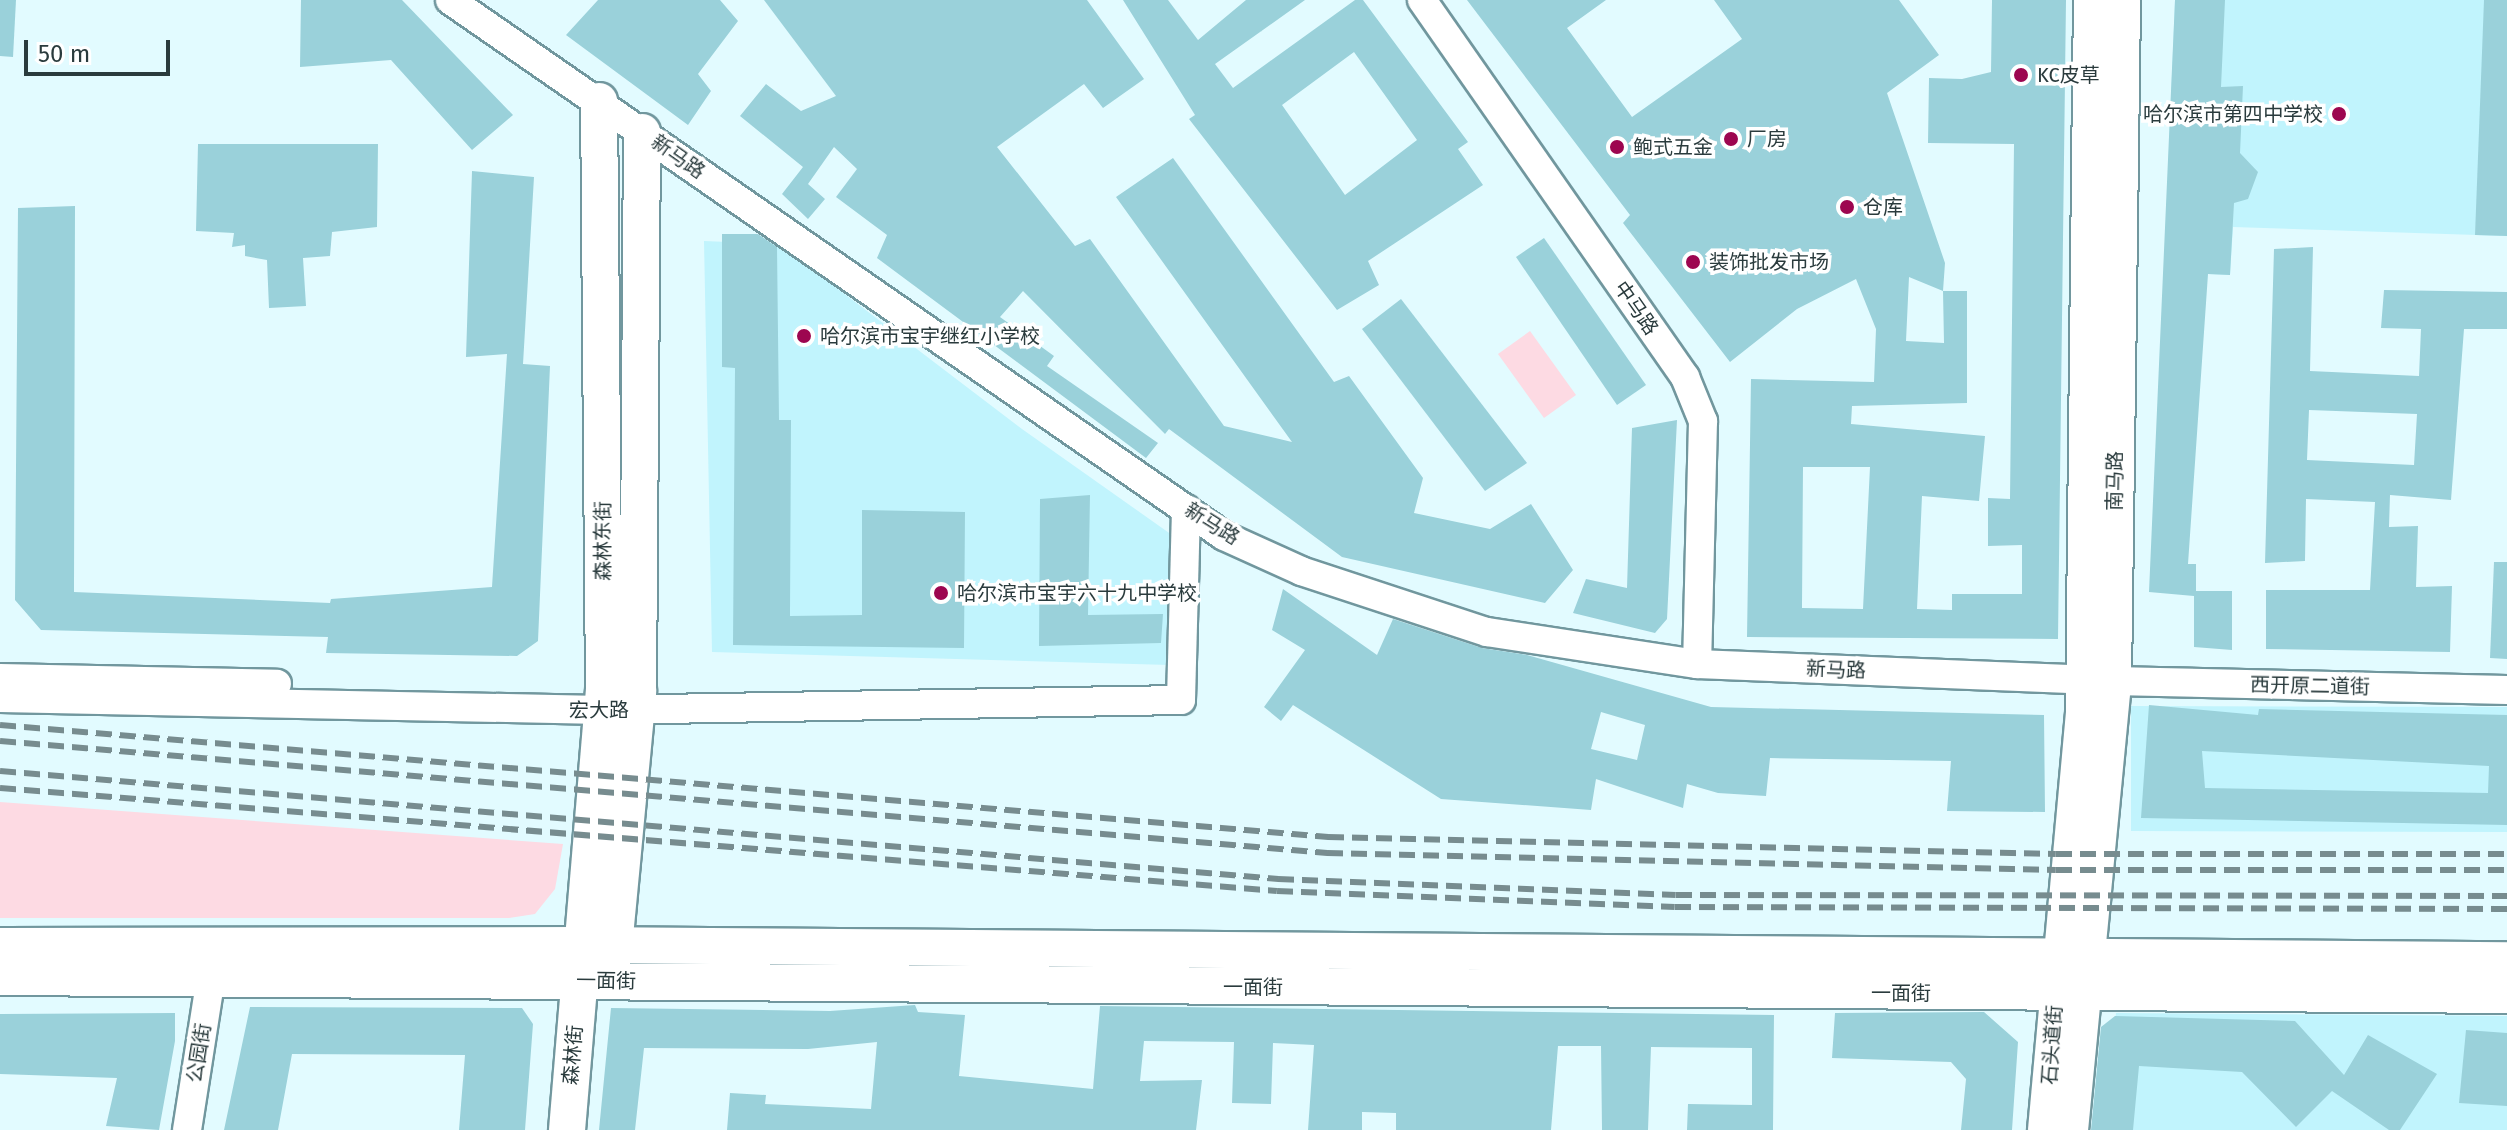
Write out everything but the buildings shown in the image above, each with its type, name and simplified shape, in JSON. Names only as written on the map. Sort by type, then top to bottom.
[{"type":"main road","name":"南马路","points":[[2092,0],[2099,681]]},
{"type":"main road","name":"南马路","points":[[2071,977],[2099,681],[2122,0]]},
{"type":"main road","name":"森林东街","points":[[599,101],[620,701]]},
{"type":"main road","name":"森林东街","points":[[580,981],[597,946],[620,701],[642,132]]},
{"type":"main road","name":"一面街","points":[[0,946],[597,946],[2071,977],[2507,995]]},
{"type":"main road","name":"一面街","points":[[0,977],[211,976],[580,981],[2071,977],[2507,960]]},
{"type":"main road","name":"石头道街","points":[[2046,1130],[2071,977]]},
{"type":"main road","name":"石头道街","points":[[2070,1130],[2071,977]]},
{"type":"main road","name":"森林街","points":[[567,1130],[580,981]]},
{"type":"street","name":"新马路","points":[[450,0],[1224,536],[1301,571],[1487,632],[1697,664],[2099,681]]},
{"type":"street","name":"中马路","points":[[1422,0],[1685,377],[1703,421],[1697,664]]},
{"type":"street","name":"宏大路","points":[[0,698],[1181,700],[1186,509]]},
{"type":"street","name":"宏大路","points":[[0,678],[620,701]]},
{"type":"street","name":"西开原二道街","points":[[2099,681],[2507,690]]},
{"type":"street","name":"公园街","points":[[187,1130],[211,976]]},
{"type":"shaded area","name":"哈尔滨市第四中学校","points":[[2175,0],[2507,0],[2507,236],[2233,227],[2230,275],[2164,272]]},
{"type":"shaded area","name":"哈尔滨市宝宇六十九中学校","points":[[704,241],[779,244],[1022,429],[1172,535],[1170,665],[712,652]]},
{"type":"shaded area","points":[[1530,331],[1576,395],[1544,418],[1498,354]]},
{"type":"shaded area","points":[[2131,706],[2507,707],[2507,832],[2131,831]]},
{"type":"shaded area","points":[[0,802],[563,844],[555,889],[535,914],[509,918],[0,918]]},
{"type":"shaded area","points":[[2116,1013],[2507,1016],[2507,1130],[2103,1130]]},
{"type":"railway","points":[[0,725],[1328,837],[2056,854],[2507,854]]},
{"type":"railway","points":[[0,741],[1327,853],[2056,870],[2507,870]]},
{"type":"railway","points":[[0,771],[1278,879],[1676,895],[2507,896]]},
{"type":"railway","points":[[0,788],[1277,891],[1675,907],[2507,909]]},
{"type":"place","name":"KC皮草","points":[[2021,75]]},
{"type":"place","name":"哈尔滨市第四中学校","points":[[2339,114]]},
{"type":"place","name":"厂房","points":[[1731,139]]},
{"type":"place","name":"鲍式五金","points":[[1617,147]]},
{"type":"place","name":"仓库","points":[[1847,207]]},
{"type":"place","name":"装饰批发市场","points":[[1693,262]]},
{"type":"place","name":"哈尔滨市宝宇继红小学校","points":[[804,336]]},
{"type":"place","name":"哈尔滨市宝宇六十九中学校","points":[[941,593]]}]
